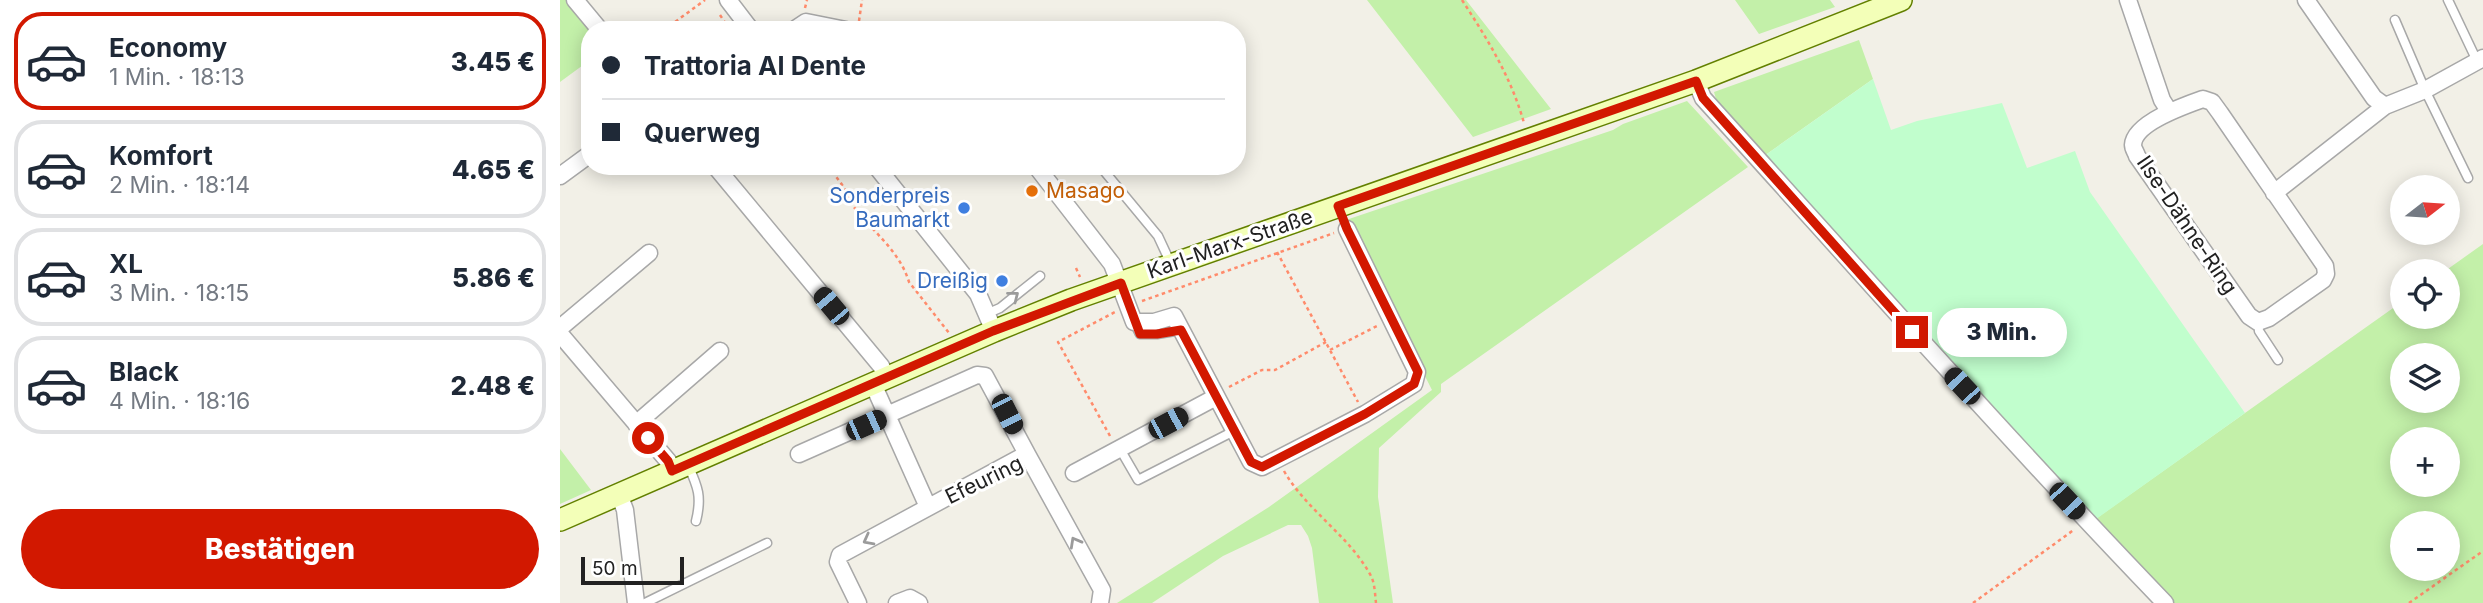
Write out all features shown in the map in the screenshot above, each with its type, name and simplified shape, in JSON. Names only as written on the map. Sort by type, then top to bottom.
[{"type":"main road","name":"Karl-Marx-Straße","points":[[560,520],[880,381],[990,322],[1121,283],[1171,264],[1342,217],[1696,81],[1725,63],[1901,0]]},
{"type":"street","points":[[575,0],[592,21]]},
{"type":"street","points":[[2128,0],[2162,100],[2169,111]]},
{"type":"street","points":[[2306,0],[2374,98],[2385,106]]},
{"type":"street","points":[[722,5],[741,21]]},
{"type":"street","points":[[2274,193],[2385,106],[2425,90],[2480,59]]},
{"type":"street","points":[[1696,81],[1703,98],[1882,299],[2165,603]]},
{"type":"street","name":"Ilse-Dähne-Ring","points":[[2203,99],[2212,102],[2274,193],[2325,266],[2326,274],[2323,280],[2269,318],[2259,322],[2249,316],[2137,156],[2133,144],[2137,134],[2169,111],[2203,99]]},
{"type":"street","points":[[560,176],[581,161]]},
{"type":"street","points":[[722,175],[881,366],[880,381],[888,415],[928,507]]},
{"type":"street","points":[[883,175],[978,294],[990,322]]},
{"type":"street","points":[[1044,175],[1112,264],[1134,321],[1154,322],[1174,316],[1251,462],[1262,467],[1365,414],[1414,384],[1417,379],[1418,372],[1342,217]]},
{"type":"street","points":[[560,328],[649,253]]},
{"type":"street","points":[[560,334],[668,461],[680,468]]},
{"type":"street","points":[[636,424],[720,351]]},
{"type":"street","points":[[799,454],[977,375],[985,376],[1027,454]]},
{"type":"street","points":[[1074,473],[1215,396]]},
{"type":"street","name":"Efeuring","points":[[858,603],[838,562],[840,555],[1027,454],[1102,590],[1100,603]]},
{"type":"street","points":[[619,494],[625,510],[636,603]]},
{"type":"street","points":[[897,603],[910,598],[919,603]]},
{"type":"lane","points":[[2448,0],[2480,59]]},
{"type":"lane","points":[[2395,20],[2425,90],[2468,178]]},
{"type":"lane","points":[[1107,175],[1158,236],[1171,264]]},
{"type":"lane","points":[[990,322],[1000,307],[1040,276]]},
{"type":"lane","points":[[2259,322],[2259,331],[2277,360]]},
{"type":"lane","points":[[1119,449],[1138,480],[1234,431]]},
{"type":"lane","points":[[680,468],[698,491],[700,503],[696,521]]},
{"type":"lane","points":[[645,603],[767,543]]},
{"type":"path","points":[[676,21],[705,0]]},
{"type":"path","points":[[854,21],[862,0]]},
{"type":"path","points":[[1462,0],[1492,47],[1514,90],[1525,126]]},
{"type":"path","points":[[835,175],[846,190],[848,200],[891,248],[909,282],[951,336]]},
{"type":"path","points":[[1137,302],[1277,252],[1342,217]]},
{"type":"path","points":[[1277,252],[1365,414]]},
{"type":"path","points":[[1076,268],[1082,280]]},
{"type":"path","points":[[1119,449],[1058,342],[1124,307]]},
{"type":"path","points":[[1330,350],[1392,318]]},
{"type":"path","points":[[1215,396],[1262,370],[1275,370],[1326,342]]},
{"type":"path","points":[[1276,459],[1296,492],[1342,537],[1372,578],[1376,603]]},
{"type":"path","points":[[1973,603],[2044,553],[2085,520]]},
{"type":"path","points":[[2409,603],[2483,551]]},
{"type":"green space","points":[[560,0],[568,0],[583,21],[581,21],[581,67],[560,82]]},
{"type":"green space","points":[[1367,0],[1466,0],[1551,109],[1473,137]]},
{"type":"green space","points":[[1735,0],[1830,0],[1835,7],[1759,34]]},
{"type":"green space","points":[[1859,40],[1873,79],[1764,156],[1718,106],[1714,92]]},
{"type":"green space","points":[[1873,79],[1891,130],[1917,121],[2002,103],[2027,168],[2075,151],[2090,192],[2245,413],[2092,522],[1764,156]]},
{"type":"green space","points":[[1687,101],[1748,167],[1441,384],[1441,392],[1379,448],[1378,497],[1393,603],[1319,603],[1308,536],[1301,525],[1288,525],[1223,556],[1152,603],[1117,603],[1269,507],[1432,390],[1346,220],[1613,130]]},
{"type":"green space","points":[[2483,244],[2483,603],[2173,603],[2094,520],[2390,310],[2390,329],[2460,329],[2460,260]]},
{"type":"green space","points":[[560,449],[591,490],[560,504]]},
{"type":"place","name":"Masago","points":[[1032,191]]},
{"type":"place","name":"Sonderpreis Baumarkt","points":[[964,208]]},
{"type":"place","name":"Dreißig","points":[[1002,281]]},
{"type":"route","points":[[648,438],[668,461],[672,471],[993,331],[1121,283],[1140,334],[1181,330],[1251,462],[1262,467],[1365,414],[1414,384],[1417,379],[1418,372],[1338,206],[1696,81],[1703,98],[1912,332]]}]
